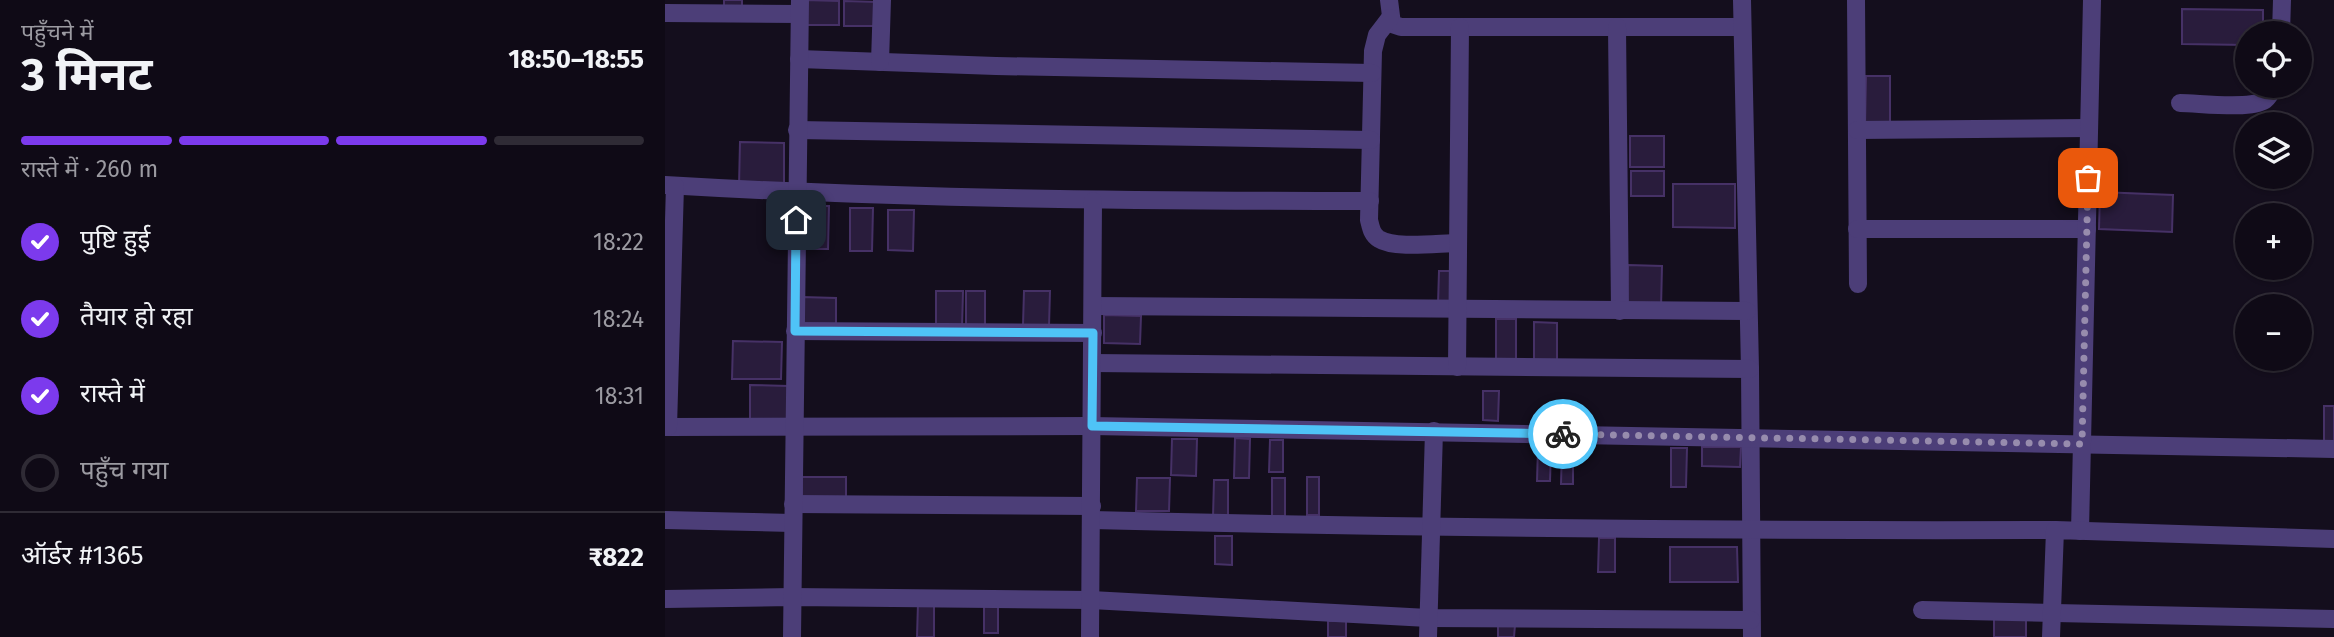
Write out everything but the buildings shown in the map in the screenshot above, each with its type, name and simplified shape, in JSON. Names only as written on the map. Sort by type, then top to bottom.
[{"type":"street","points":[[880,62],[882,0]]},
{"type":"street","points":[[1389,0],[1390,18],[1394,26],[1401,27],[1742,27]]},
{"type":"street","points":[[665,599],[792,597],[1091,600],[1428,618],[1752,628],[1750,369],[1742,0]]},
{"type":"street","points":[[1856,0],[1858,284]]},
{"type":"street","points":[[2080,531],[2092,0]]},
{"type":"street","points":[[2281,0],[2281,21]]},
{"type":"street","points":[[665,13],[800,7],[792,637]]},
{"type":"street","points":[[1390,18],[1374,42],[1371,231],[1379,240],[1392,244],[1458,243]]},
{"type":"street","points":[[1457,367],[1460,27]]},
{"type":"street","points":[[1617,27],[1620,311]]},
{"type":"street","points":[[799,60],[1373,73]]},
{"type":"street","points":[[2180,103],[2246,104],[2268,98]]},
{"type":"street","points":[[1857,130],[2089,128]]},
{"type":"street","points":[[797,130],[1371,139]]},
{"type":"street","points":[[1370,201],[1093,201],[796,193],[670,186],[667,427],[1092,426],[2334,449]]},
{"type":"street","points":[[1090,637],[1093,201]]},
{"type":"street","points":[[1857,229],[2087,229]]},
{"type":"street","points":[[1093,306],[1747,311]]},
{"type":"street","points":[[795,331],[1093,333]]},
{"type":"street","points":[[1093,363],[1750,369]]},
{"type":"street","points":[[1428,637],[1434,431]]},
{"type":"street","points":[[793,504],[1092,513],[1430,528],[2055,530],[2334,539]]},
{"type":"street","points":[[665,520],[792,523]]},
{"type":"street","points":[[2051,637],[2055,530]]},
{"type":"street","points":[[1922,610],[2334,619]]},
{"type":"way so far","points":[[1563,434],[2082,444],[2088,178]]},
{"type":"route","points":[[796,220],[795,331],[1093,333],[1092,426],[1563,434]]}]
